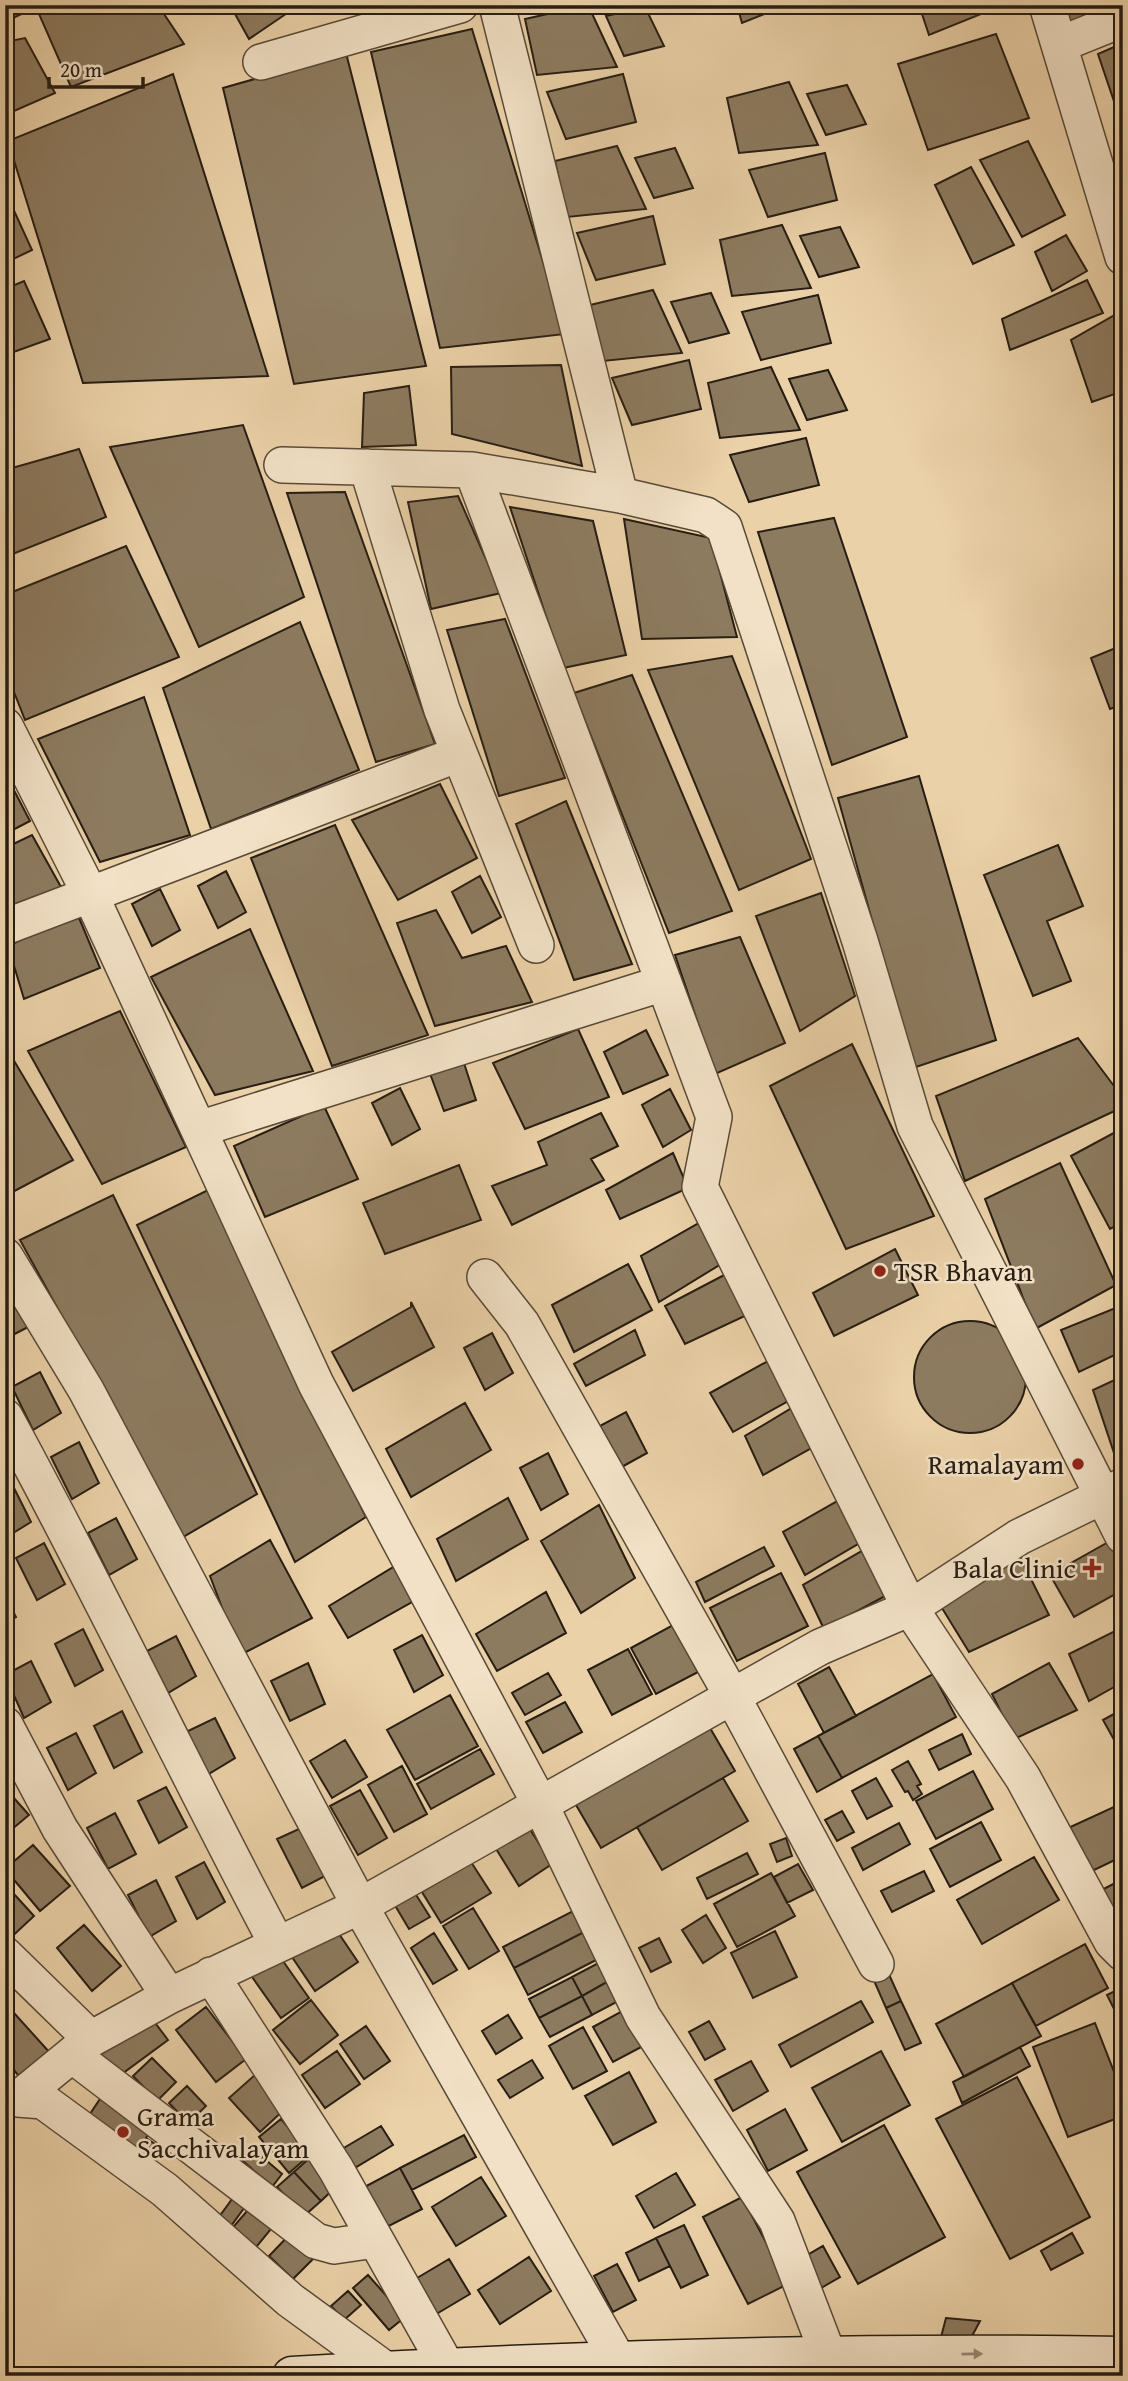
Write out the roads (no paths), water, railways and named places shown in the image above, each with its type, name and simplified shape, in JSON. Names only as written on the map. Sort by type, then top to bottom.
[{"type":"street","points":[[261,62],[369,18],[460,5]]},
{"type":"street","points":[[497,5],[620,495]]},
{"type":"street","points":[[1047,5],[1061,44],[1123,257]]},
{"type":"street","points":[[1061,44],[1123,19]]},
{"type":"street","points":[[282,465],[472,470],[620,495],[706,515],[718,522],[728,536],[860,941],[915,1126],[1112,1492],[1123,1536]]},
{"type":"street","points":[[367,467],[438,697],[536,944]]},
{"type":"street","points":[[472,470],[713,1117],[700,1187],[911,1608],[1023,1778],[1112,1942],[1123,1953]]},
{"type":"street","points":[[5,726],[90,894],[316,1384],[507,1715],[541,1806],[643,2017],[778,2221],[829,2357]]},
{"type":"street","points":[[5,927],[459,754]]},
{"type":"street","points":[[199,1129],[664,983]]},
{"type":"street","points":[[5,1256],[86,1390],[360,1906],[618,2360]]},
{"type":"street","points":[[485,1277],[522,1324],[732,1696],[876,1964]]},
{"type":"street","points":[[5,1417],[83,1560],[179,1759],[277,1944]]},
{"type":"street","points":[[10,2099],[82,2047],[169,1996],[360,1906],[820,1647],[911,1608],[1019,1537],[1112,1492]]},
{"type":"street","points":[[6,1727],[60,1829],[169,1996]]},
{"type":"street","points":[[5,1955],[82,2047],[316,2241],[334,2246],[375,2239]]},
{"type":"street","points":[[211,1975],[336,2169],[447,2367]]},
{"type":"street","points":[[10,2099],[43,2101],[165,2190],[290,2300],[386,2370]]},
{"type":"street","points":[[292,2376],[618,2360],[998,2354],[1123,2356]]},
{"type":"place","name":"TSR Bhavan","points":[[880,1271]]},
{"type":"place","name":"Ramalayam","points":[[1078,1464]]},
{"type":"place","name":"Bala Clinic","points":[[1092,1568]]},
{"type":"place","name":"Grama Sacchivalayam","points":[[123,2132]]}]
